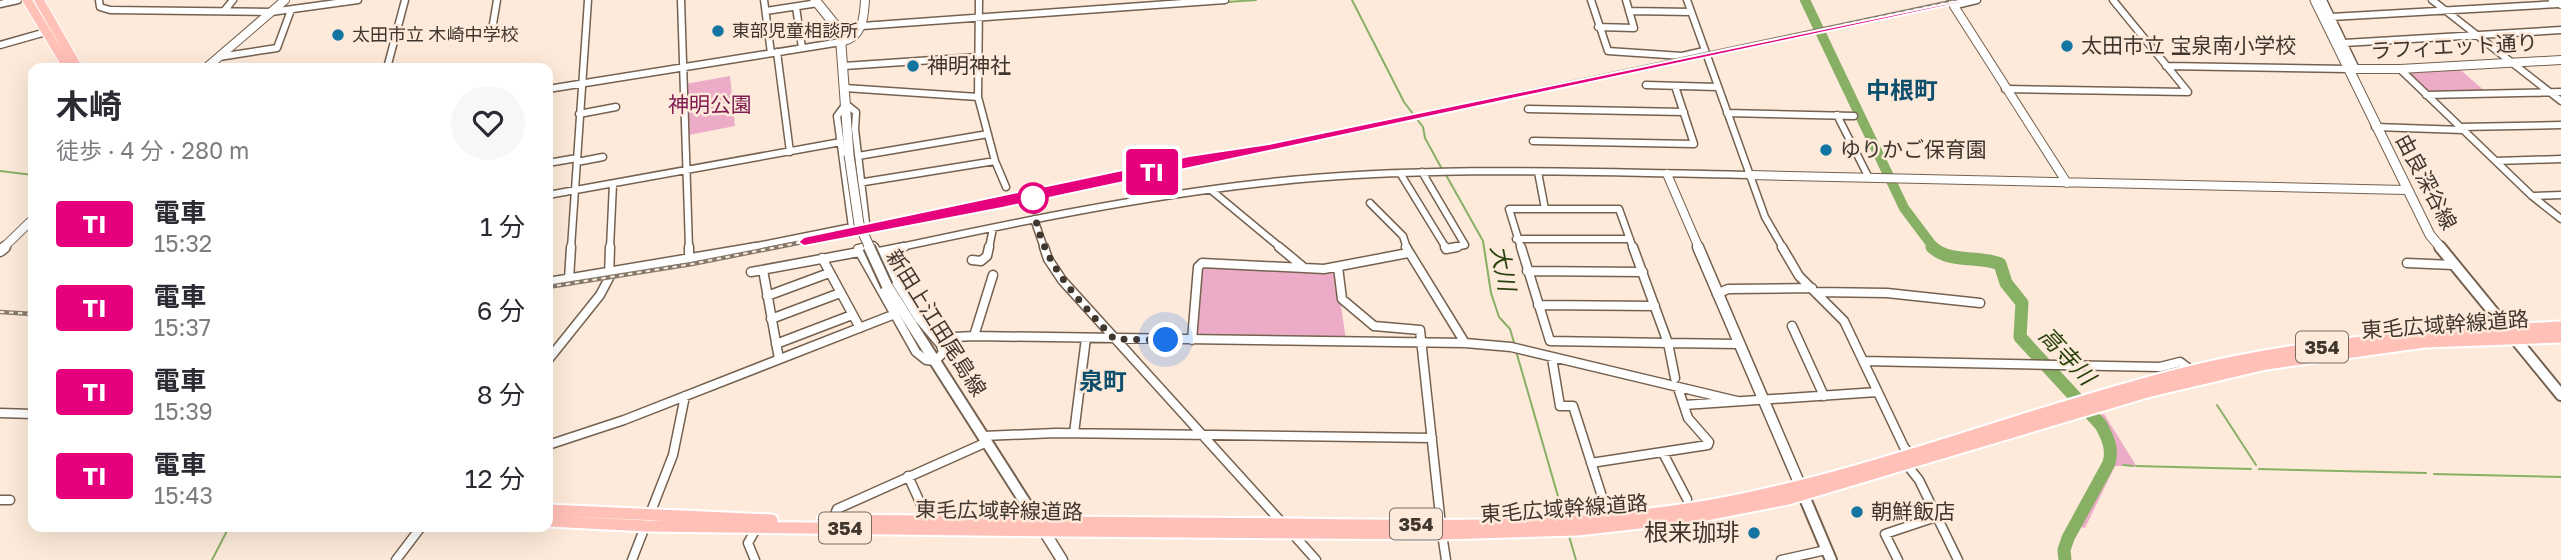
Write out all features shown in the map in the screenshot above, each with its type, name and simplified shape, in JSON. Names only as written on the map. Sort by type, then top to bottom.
[{"type":"highway","points":[[27,0],[65,63]]},
{"type":"highway","points":[[39,0],[75,63]]},
{"type":"highway","name":"東毛広域幹線道路","points":[[2085,406],[2185,381],[2301,357],[2561,327]]},
{"type":"highway","name":"東毛広域幹線道路","points":[[553,521],[833,520],[1292,533],[1552,528],[1702,516],[1909,460],[2192,371],[2374,339],[2511,334],[2561,337]]},
{"type":"highway","name":"東毛広域幹線道路","points":[[553,511],[704,526],[1282,523],[1442,529]]},
{"type":"main road","name":"由良深谷線","points":[[2315,0],[2352,69],[2375,127],[2430,235],[2561,395]]},
{"type":"main road","name":"新田上江田尾島線","points":[[816,2],[839,28],[859,224],[887,286],[1040,525]]},
{"type":"main road","points":[[1801,490],[1828,555]]},
{"type":"street","points":[[0,4],[18,0]]},
{"type":"street","points":[[99,0],[100,7],[110,10],[271,12],[358,0]]},
{"type":"street","points":[[224,11],[233,0]]},
{"type":"street","points":[[212,63],[285,0]]},
{"type":"street","points":[[388,63],[405,0]]},
{"type":"street","points":[[492,30],[498,0]]},
{"type":"street","points":[[569,279],[588,0]]},
{"type":"street","points":[[681,0],[689,260]]},
{"type":"street","points":[[764,0],[790,152]]},
{"type":"street","points":[[553,88],[854,39],[862,26],[865,0]]},
{"type":"street","points":[[979,0],[978,97],[995,160],[1006,187]]},
{"type":"street","points":[[862,26],[1225,0]]},
{"type":"street","points":[[1591,0],[1608,51],[1682,56],[1704,51]]},
{"type":"street","points":[[1598,27],[1634,28],[1626,0]]},
{"type":"street","points":[[1686,0],[1765,217],[1786,257],[1844,321],[1958,560]]},
{"type":"street","points":[[1977,0],[1953,2],[2005,89],[2067,183]]},
{"type":"street","points":[[2005,89],[2188,92],[2113,0]]},
{"type":"street","points":[[2166,65],[2352,69],[2344,43],[2323,0]]},
{"type":"street","points":[[2432,0],[2561,101]]},
{"type":"street","points":[[765,11],[816,2]]},
{"type":"street","points":[[2332,17],[2558,3]]},
{"type":"street","points":[[796,7],[802,48]]},
{"type":"street","points":[[219,57],[277,48],[291,10]]},
{"type":"street","points":[[1629,11],[1691,12]]},
{"type":"street","points":[[2344,43],[2561,30]]},
{"type":"street","points":[[0,45],[46,32]]},
{"type":"street","points":[[844,66],[977,57]]},
{"type":"street","name":"ラフィエット通り","points":[[2352,69],[2561,60]]},
{"type":"street","points":[[2400,69],[2532,195],[2561,219]]},
{"type":"street","points":[[1646,86],[1717,87]]},
{"type":"street","points":[[1533,141],[1694,144],[1675,86]]},
{"type":"street","points":[[845,88],[978,97]]},
{"type":"street","points":[[2425,95],[2561,92]]},
{"type":"street","points":[[553,281],[689,260],[852,227],[867,222],[853,155],[856,112],[846,104],[837,116],[852,227]]},
{"type":"street","points":[[579,114],[616,107]]},
{"type":"street","points":[[1528,109],[1684,113]]},
{"type":"street","points":[[1727,113],[1854,116]]},
{"type":"street","points":[[1837,115],[1869,178]]},
{"type":"street","points":[[2375,127],[2561,125]]},
{"type":"street","points":[[853,155],[988,134]]},
{"type":"street","points":[[553,194],[841,142]]},
{"type":"street","points":[[553,162],[603,157]]},
{"type":"street","points":[[2496,161],[2561,159]]},
{"type":"street","points":[[845,185],[995,160]]},
{"type":"street","points":[[879,252],[1085,208],[1264,183],[1422,172],[1750,175],[2406,190]]},
{"type":"street","points":[[1400,173],[1446,249],[1465,245],[1422,172]]},
{"type":"street","points":[[1538,172],[1545,209]]},
{"type":"street","points":[[1667,174],[1801,490]]},
{"type":"street","points":[[553,354],[600,295],[610,274],[613,184]]},
{"type":"street","points":[[1211,190],[1303,266],[1311,269],[1338,267],[1408,253]]},
{"type":"street","points":[[2532,195],[2561,195]]},
{"type":"street","points":[[1370,203],[1403,236],[1408,253],[1465,343]]},
{"type":"street","points":[[1675,378],[1668,344],[1619,209],[1509,209],[1516,239],[1550,341],[1668,344],[1738,344]]},
{"type":"street","points":[[1034,219],[1048,259],[1062,280],[1315,560]]},
{"type":"street","points":[[0,251],[28,224]]},
{"type":"street","points":[[972,261],[981,261],[987,256],[993,228]]},
{"type":"street","points":[[1516,239],[1630,239]]},
{"type":"street","points":[[751,272],[859,252],[860,248],[873,245],[919,319],[937,338],[943,352],[935,361],[922,358],[910,343],[859,252]]},
{"type":"street","points":[[822,258],[860,328]]},
{"type":"street","points":[[2407,263],[2453,265]]},
{"type":"street","points":[[1192,340],[1199,265],[1303,266]]},
{"type":"street","points":[[1338,267],[1342,299],[1374,326],[1420,330],[1446,560]]},
{"type":"street","points":[[763,270],[779,359]]},
{"type":"street","points":[[1527,271],[1643,272]]},
{"type":"street","points":[[767,296],[829,273]]},
{"type":"street","points":[[974,335],[993,275]]},
{"type":"street","points":[[1717,294],[1728,289],[1814,290],[1887,293],[1980,303]]},
{"type":"street","points":[[771,319],[840,293]]},
{"type":"street","points":[[1538,305],[1655,306]]},
{"type":"street","points":[[553,443],[613,424],[895,314]]},
{"type":"street","points":[[776,344],[852,315]]},
{"type":"street","points":[[1792,326],[1824,396]]},
{"type":"street","points":[[937,338],[974,335],[1465,343],[1511,347],[1737,401]]},
{"type":"street","points":[[1074,433],[1086,338]]},
{"type":"street","points":[[1552,358],[1560,406],[1573,407],[1606,509]]},
{"type":"street","points":[[1863,361],[2160,367],[2180,362],[2192,371]]},
{"type":"street","points":[[1591,463],[1708,445],[1709,442],[1690,422],[1678,388]]},
{"type":"street","points":[[1684,405],[1877,392]]},
{"type":"street","points":[[632,560],[673,455],[678,420],[686,395]]},
{"type":"street","points":[[0,413],[28,414]]},
{"type":"street","points":[[833,520],[837,509],[995,434],[1432,438]]},
{"type":"street","points":[[1663,453],[1687,499]]},
{"type":"street","points":[[908,476],[924,511]]},
{"type":"street","points":[[1898,560],[1885,534],[1937,517]]},
{"type":"street","points":[[1040,525],[1062,560]]},
{"type":"street","points":[[755,560],[748,543],[757,527]]},
{"type":"street","points":[[396,560],[417,532]]},
{"type":"street","points":[[1781,560],[1828,555]]},
{"type":"green space","points":[[2457,67],[2486,92],[2426,93],[2403,71]]},
{"type":"green space","name":"神明公園","points":[[730,76],[735,126],[689,135],[685,84]]},
{"type":"green space","points":[[1206,265],[1312,273],[1336,272],[1346,340],[1194,338],[1202,267]]},
{"type":"green space","points":[[2104,414],[2137,467],[2123,464],[2115,466],[2085,528],[2080,527],[2116,455],[2111,437],[2097,416]]},
{"type":"waterway","points":[[1227,2],[1256,0]]},
{"type":"waterway","name":"大川","points":[[1352,0],[1404,102],[1423,127],[1425,138],[1443,171]]},
{"type":"waterway","name":"高寺川","points":[[1805,0],[1904,208],[1934,248]]},
{"type":"waterway","points":[[0,171],[28,174]]},
{"type":"waterway","name":"大川","points":[[1446,175],[1483,241],[1491,293],[1499,317],[1510,329],[1515,346]]},
{"type":"waterway","name":"高寺川","points":[[1932,247],[1948,256],[2000,264],[2006,283],[2022,303],[2020,337],[2101,425],[2106,434],[2110,448],[2109,463],[2068,538],[2064,550],[2065,560]]},
{"type":"waterway","name":"大川","points":[[1516,351],[1564,517]]},
{"type":"waterway","points":[[2217,405],[2256,465]]},
{"type":"waterway","points":[[2123,465],[2133,466]]},
{"type":"waterway","points":[[2136,466],[2251,469]]},
{"type":"waterway","points":[[2259,469],[2426,473]]},
{"type":"waterway","points":[[2434,474],[2561,477]]},
{"type":"waterway","points":[[212,560],[226,532]]},
{"type":"waterway","name":"大川","points":[[1569,536],[1576,560]]},
{"type":"railway","points":[[804,242],[1002,204],[1960,0]]},
{"type":"railway","points":[[553,286],[692,264],[813,240]]},
{"type":"railway","points":[[0,312],[28,314]]},
{"type":"train","name":"TI","points":[[1266,147],[1207,156],[804,242],[1002,204],[1960,0]]},
{"type":"place","name":"東部児童相談所","points":[[718,31]]},
{"type":"place","name":"太田市立 木崎中学校","points":[[338,35]]},
{"type":"place","name":"太田市立 宝泉南小学校","points":[[2067,46]]},
{"type":"place","name":"神明神社","points":[[913,66]]},
{"type":"place","name":"ゆりかご保育園","points":[[1826,150]]},
{"type":"place","name":"朝鮮飯店","points":[[1857,512]]},
{"type":"place","name":"根来珈琲","points":[[1754,533]]},
{"type":"district","name":"中根町","points":[[1902,91]]},
{"type":"district","name":"泉町","points":[[1103,382]]},
{"type":"route","points":[[1033,198],[1034,219],[1048,259],[1062,280],[1114,339],[1166,340]]}]
